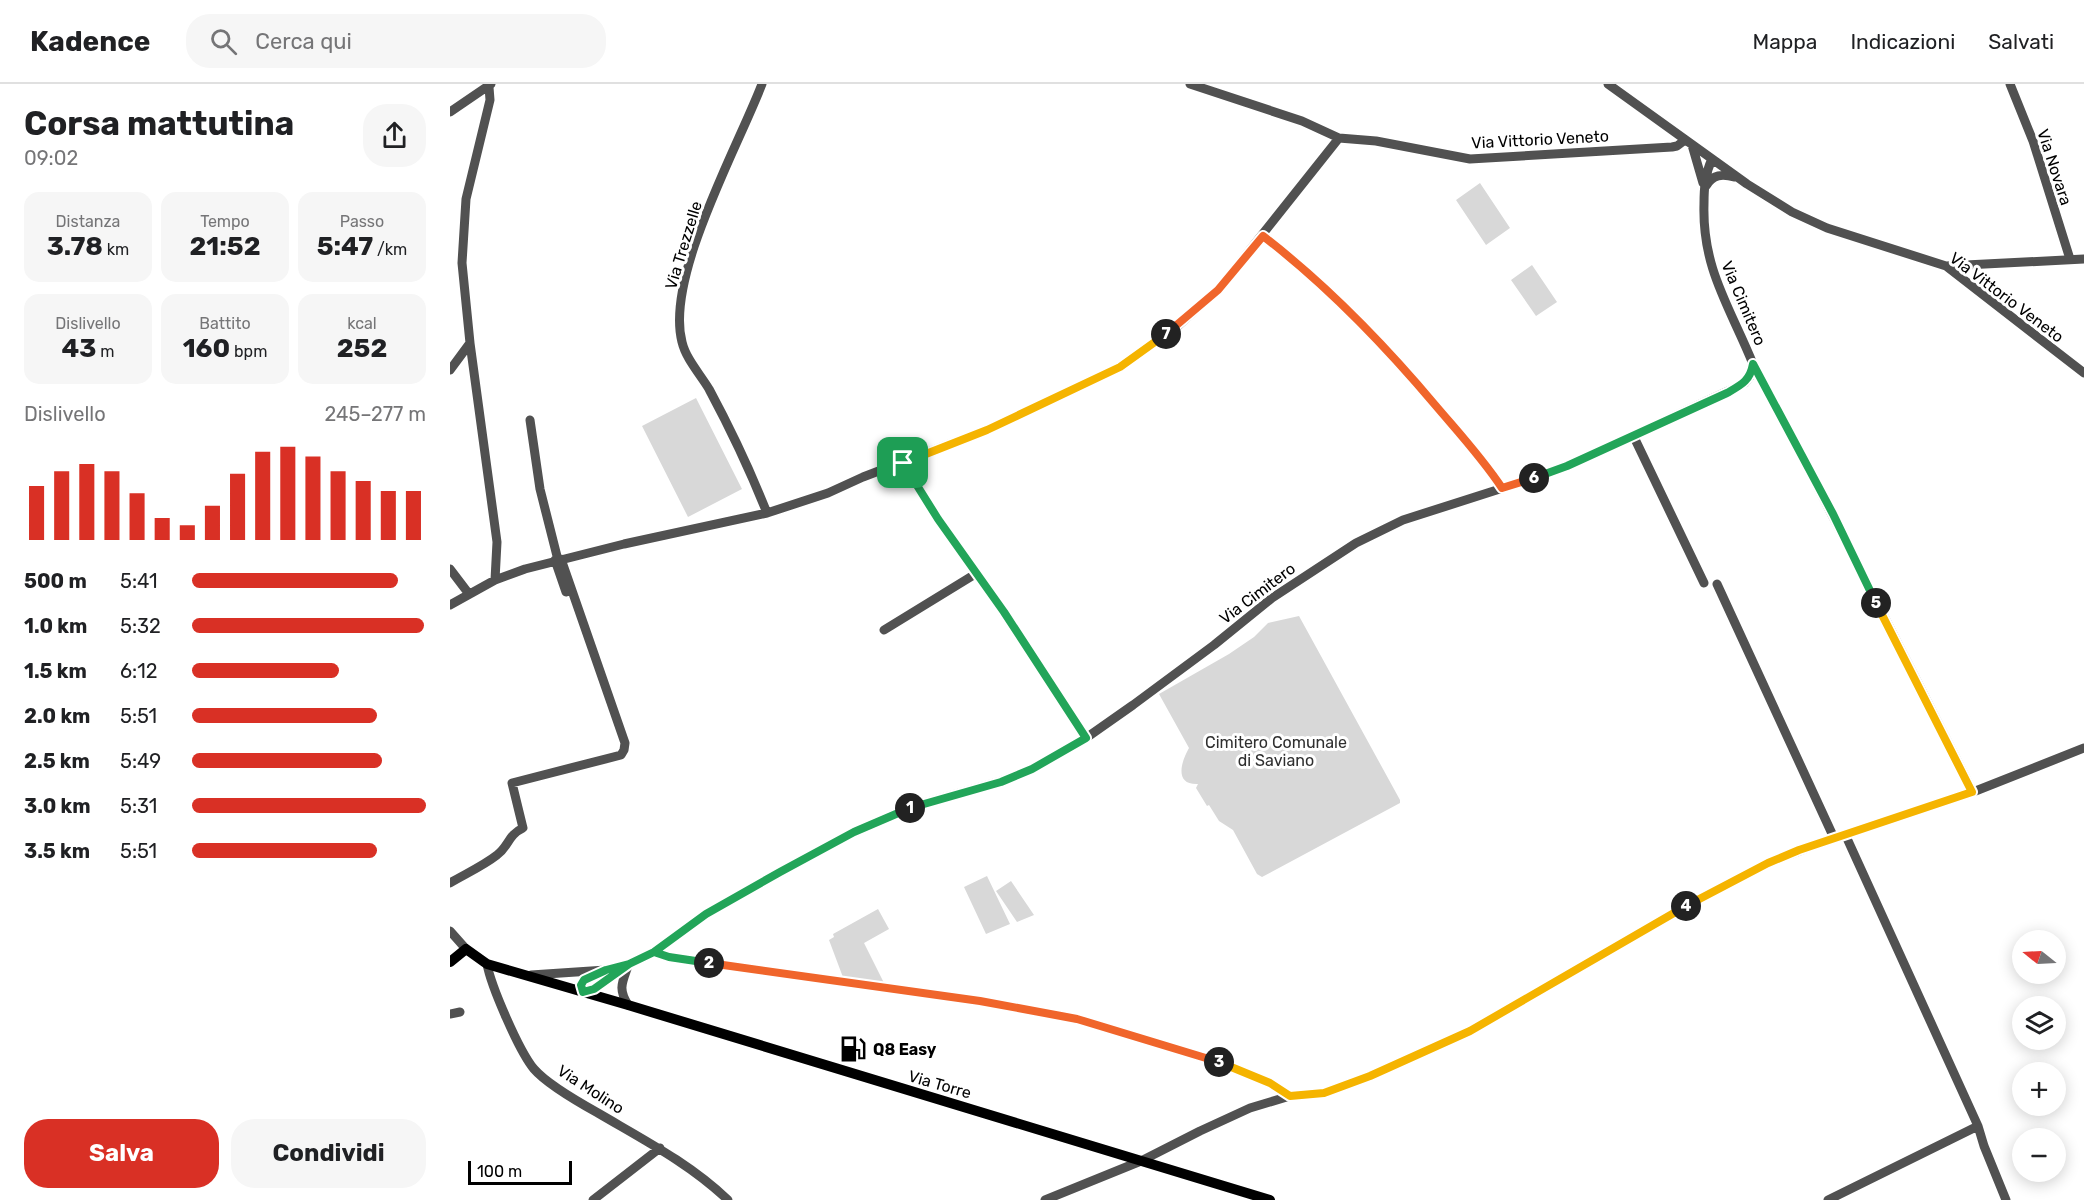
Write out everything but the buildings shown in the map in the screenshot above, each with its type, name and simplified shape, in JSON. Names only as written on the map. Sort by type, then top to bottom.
[{"type":"main road","points":[[450,962],[466,949]]},
{"type":"main road","name":"Via Torre","points":[[466,949],[487,964],[1270,1200]]},
{"type":"street","name":"Via Trezzelle","points":[[762,84],[701,225],[683,292],[680,328],[685,350],[736,440],[767,513]]},
{"type":"street","name":"Via Vittorio Veneto","points":[[1190,84],[1302,121],[1339,138],[1376,141],[1470,159],[1672,147],[1688,142]]},
{"type":"street","name":"Via Vittorio Veneto","points":[[1608,84],[1712,159],[1792,212],[1827,228],[1946,266],[2084,373]]},
{"type":"street","name":"Via Novara","points":[[2010,84],[2033,141],[2070,259]]},
{"type":"street","points":[[450,112],[490,86]]},
{"type":"street","points":[[490,86],[490,100],[466,199],[462,263],[470,343],[497,542],[495,580]]},
{"type":"street","points":[[450,605],[495,580],[558,560],[767,513],[828,493],[863,477],[987,430],[1120,367],[1179,325],[1218,290],[1339,138]]},
{"type":"street","name":"Via Cimitero","points":[[1688,142],[1704,188]]},
{"type":"street","name":"Via Cimitero","points":[[629,964],[606,970],[584,980],[581,985],[583,992],[594,989],[629,964],[654,952],[706,914],[854,832],[924,803],[1001,782],[1032,769],[1086,738],[1180,671],[1272,597],[1356,543],[1403,520],[1567,466],[1745,383],[1752,374],[1753,364],[1711,268],[1706,249],[1703,221],[1704,188],[1712,159]]},
{"type":"street","points":[[1704,188],[1709,181],[1719,175],[1738,177]]},
{"type":"street","points":[[1263,236],[1332,293],[1377,338],[1453,425],[1502,488]]},
{"type":"street","points":[[1946,266],[2084,259]]},
{"type":"street","points":[[450,370],[470,343]]},
{"type":"street","points":[[1753,364],[1833,514],[1972,792]]},
{"type":"street","points":[[450,883],[496,855],[505,847],[513,833],[523,828],[512,783],[621,754],[624,750],[624,747],[620,745],[558,560],[540,489],[530,420]]},
{"type":"street","points":[[1633,435],[1704,583]]},
{"type":"street","points":[[903,463],[938,519],[977,573],[1086,738]]},
{"type":"street","points":[[450,569],[469,594]]},
{"type":"street","points":[[884,630],[977,573]]},
{"type":"street","points":[[1717,584],[1833,838]]},
{"type":"street","points":[[1045,1200],[1142,1161],[1250,1108],[1290,1096],[1324,1093],[1370,1076],[1470,1031],[1711,892],[1768,863],[1833,838],[1972,792],[2084,748]]},
{"type":"street","points":[[1845,834],[1978,1126],[2006,1200]]},
{"type":"street","points":[[450,931],[466,949]]},
{"type":"street","points":[[654,952],[669,957],[980,1001],[1077,1019],[1215,1061],[1270,1083],[1290,1096]]},
{"type":"street","name":"Via Molino","points":[[487,964],[490,978],[521,1047],[534,1069],[570,1097],[687,1165],[728,1200]]},
{"type":"street","points":[[628,1005],[622,996],[622,985],[629,964]]},
{"type":"street","name":"Via Cimitero","points":[[526,975],[606,970]]},
{"type":"street","points":[[1828,1200],[1978,1126]]},
{"type":"street","points":[[593,1200],[660,1148]]},
{"type":"green space","points":[[1480,183],[1510,228],[1486,245],[1456,200]]},
{"type":"green space","points":[[1532,265],[1557,302],[1536,316],[1511,280]]},
{"type":"green space","points":[[696,398],[742,489],[688,517],[642,426]]},
{"type":"green space","name":"Cimitero Comunale di Saviano","points":[[1299,616],[1400,803],[1262,877],[1257,874],[1233,830],[1219,821],[1209,805],[1207,806],[1196,788],[1198,784],[1185,781],[1182,777],[1182,766],[1189,748],[1159,694],[1229,654],[1254,637],[1268,623]]},
{"type":"green space","points":[[987,876],[1010,924],[986,934],[964,887]]},
{"type":"green space","points":[[1011,881],[1034,915],[1017,922],[996,891]]},
{"type":"green space","points":[[878,909],[889,929],[864,943],[885,985],[844,980],[829,940],[834,937],[833,934]]},
{"type":"place","name":"Q8 Easy","points":[[853,1049]]},
{"type":"route","points":[[903,463],[938,519],[1004,612],[1086,738],[1032,769],[1001,782],[924,803],[854,832],[706,914],[654,952],[629,964],[606,970],[584,980],[581,985],[583,992],[594,989],[629,964],[654,952],[669,957],[980,1001],[1077,1019],[1126,1032],[1215,1061],[1270,1083],[1290,1096],[1313,1095],[1370,1076],[1470,1031],[1657,922],[1768,863],[1833,838],[1972,792],[1833,514],[1753,364],[1752,374],[1745,383],[1727,393],[1567,466],[1502,488],[1453,425],[1377,338],[1332,293],[1263,236],[1218,290],[1179,325],[1120,367],[987,430],[903,463]]}]
